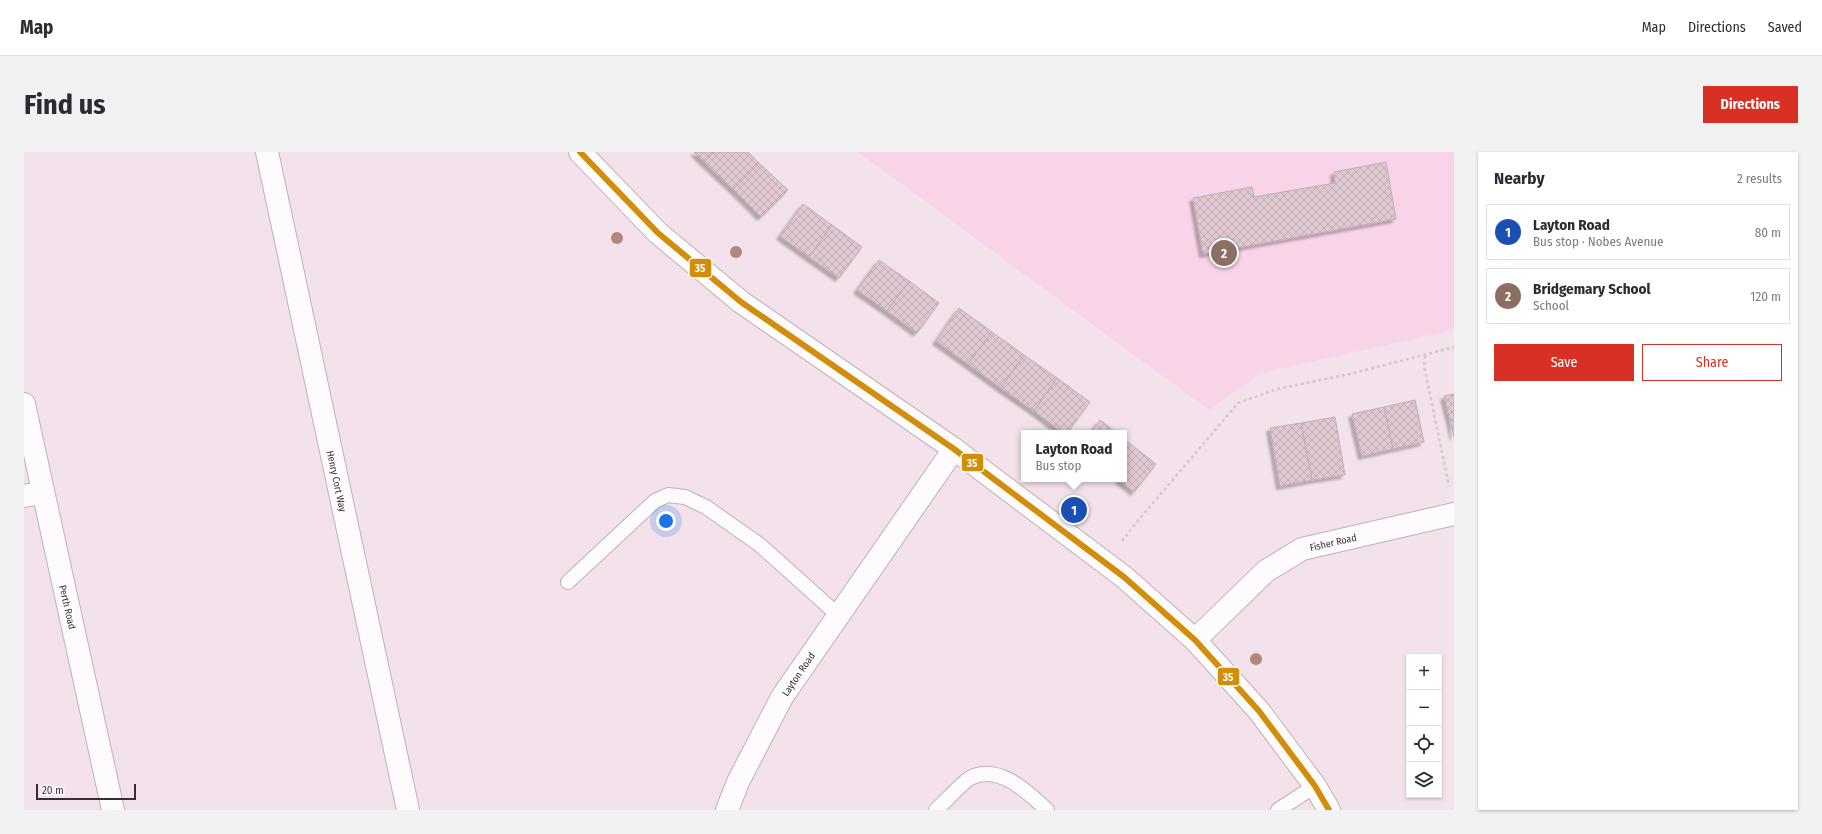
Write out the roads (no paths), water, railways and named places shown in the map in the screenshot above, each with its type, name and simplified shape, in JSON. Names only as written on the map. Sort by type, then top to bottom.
[{"type":"street","name":"Henry Cort Way","points":[[267,152],[408,810]]},
{"type":"street","points":[[580,152],[658,233],[742,302],[954,448],[1124,577],[1195,640],[1259,711],[1315,786],[1329,810]]},
{"type":"street","name":"Perth Road","points":[[24,404],[33,494],[113,810]]},
{"type":"street","name":"Layton Road","points":[[728,810],[738,782],[782,697],[954,448]]},
{"type":"street","name":"Fisher Road","points":[[1195,640],[1266,571],[1302,549],[1454,514]]},
{"type":"lane","points":[[568,582],[655,501],[668,495],[685,497],[706,507],[760,545],[838,615]]},
{"type":"lane","points":[[936,810],[968,779],[981,774],[999,775],[1035,798],[1047,810]]},
{"type":"lane","points":[[1278,810],[1315,786]]},
{"type":"place","name":"Bridgemary School","points":[[1224,253]]},
{"type":"place","name":"Layton Road","points":[[1074,510]]}]
